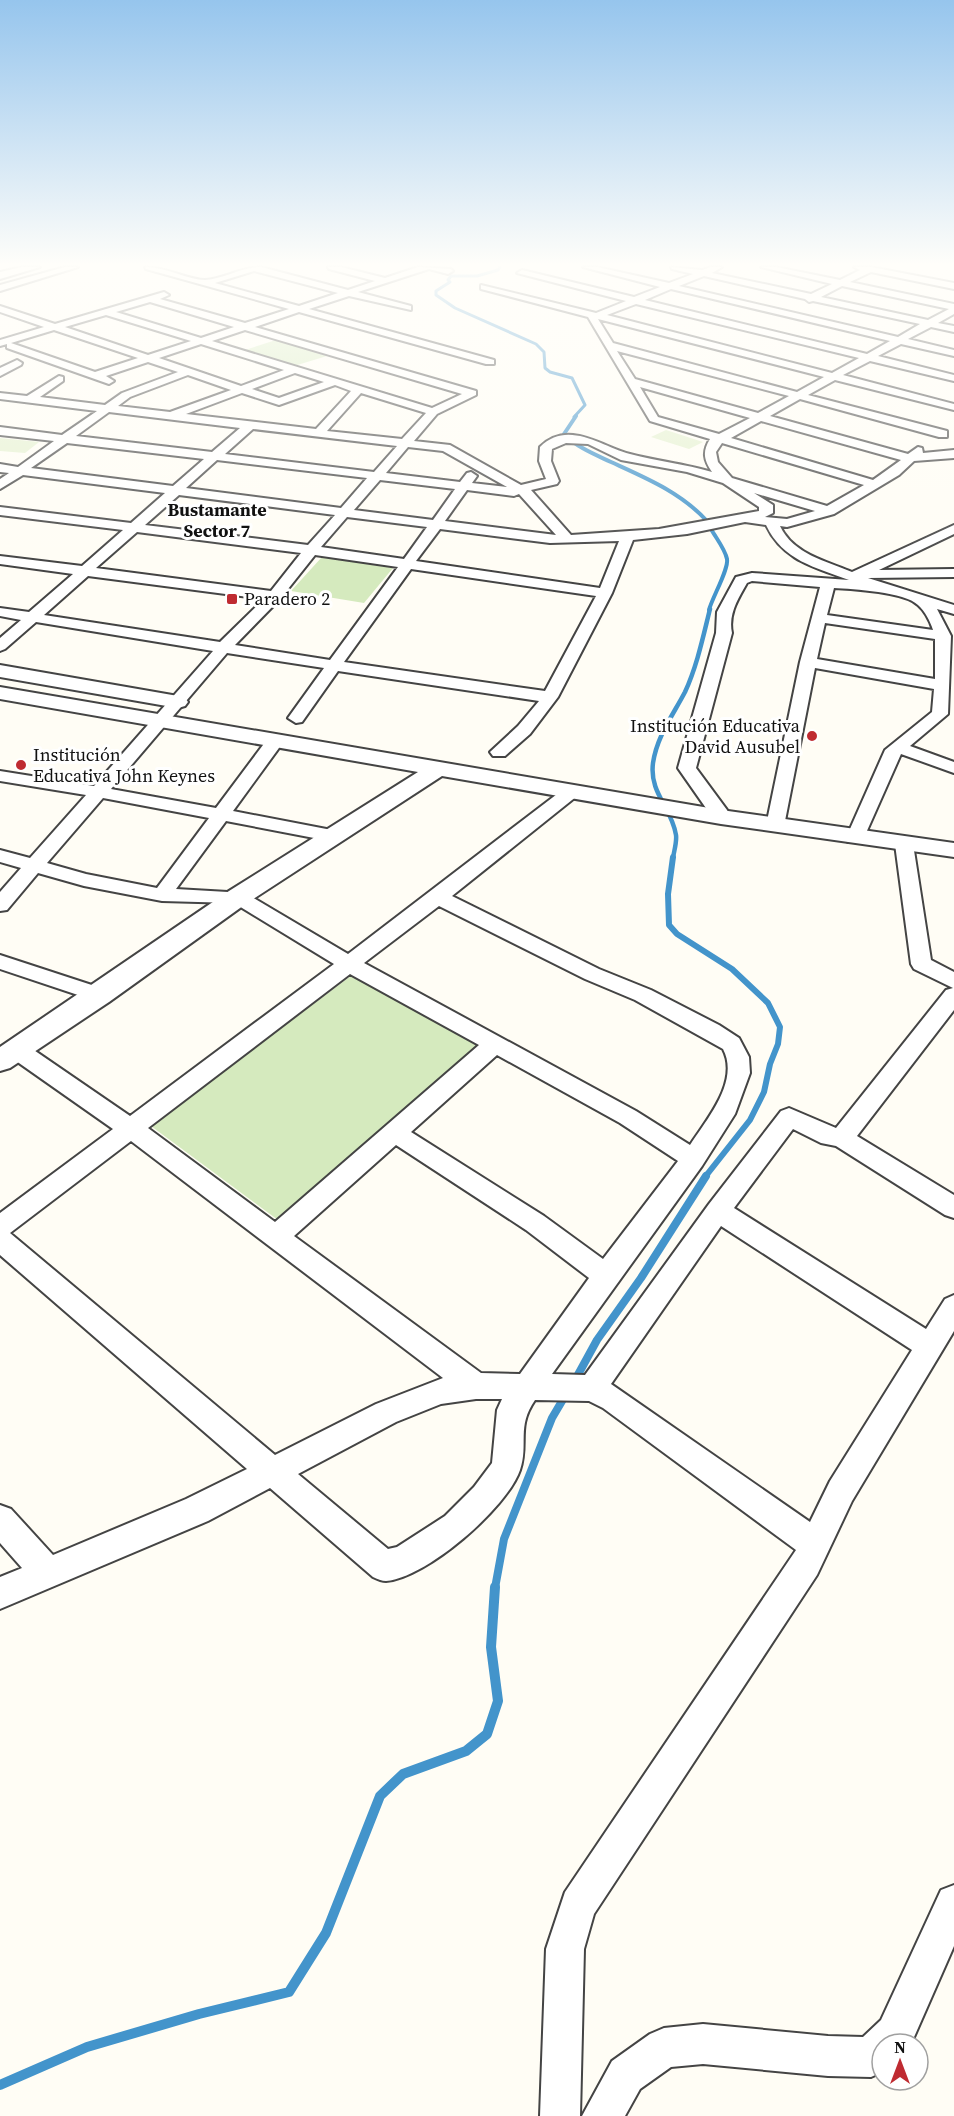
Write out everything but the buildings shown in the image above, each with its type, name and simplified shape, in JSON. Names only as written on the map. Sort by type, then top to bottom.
[{"type":"street","points":[[66,366],[115,383]]},
{"type":"street","points":[[95,376],[126,366]]},
{"type":"street","points":[[167,366],[279,402],[334,382]]},
{"type":"street","points":[[277,366],[433,412]]},
{"type":"street","points":[[170,416],[309,366]]},
{"type":"street","points":[[0,905],[224,647],[275,596],[311,550],[433,412],[472,393],[380,366]]},
{"type":"street","points":[[625,366],[635,378],[654,418],[718,439],[875,484]]},
{"type":"street","points":[[652,371],[665,366]]},
{"type":"street","points":[[687,366],[797,397],[943,434]]},
{"type":"street","points":[[789,366],[954,406]]},
{"type":"street","points":[[0,468],[567,539],[628,536],[740,520],[766,513],[766,505],[726,480],[713,467],[710,455],[711,446],[718,439],[854,366]]},
{"type":"street","points":[[901,366],[954,378]]},
{"type":"street","points":[[318,434],[354,388],[394,370]]},
{"type":"street","points":[[0,485],[126,395],[187,372]]},
{"type":"street","points":[[635,378],[760,418],[909,458],[954,454]]},
{"type":"street","points":[[28,400],[59,379]]},
{"type":"street","points":[[0,396],[446,448],[523,491],[567,539]]},
{"type":"street","points":[[0,646],[249,426]]},
{"type":"street","points":[[740,520],[787,523],[829,511],[895,472],[909,458],[954,427]]},
{"type":"street","points":[[0,431],[376,477],[523,491],[553,482],[545,461],[546,447],[556,440],[590,441],[625,456],[689,469],[829,511]]},
{"type":"street","points":[[296,718],[478,467]]},
{"type":"street","points":[[0,511],[311,550],[605,593]]},
{"type":"street","points":[[772,523],[780,540],[804,558],[879,587],[954,610]]},
{"type":"street","points":[[854,576],[954,529]]},
{"type":"street","points":[[499,752],[524,730],[550,697],[605,593],[628,536]]},
{"type":"street","points":[[0,560],[275,596]]},
{"type":"street","points":[[854,576],[878,573],[954,573]]},
{"type":"street","points":[[722,817],[711,798],[699,787],[687,768],[724,633],[721,625],[725,610],[741,580],[745,578],[879,587]]},
{"type":"street","points":[[775,826],[808,662],[828,583]]},
{"type":"street","points":[[855,838],[884,770],[898,747],[940,714],[945,697],[947,642],[937,620],[922,599]]},
{"type":"street","points":[[0,612],[482,689],[550,697]]},
{"type":"street","points":[[820,618],[947,642]]},
{"type":"street","points":[[808,662],[945,697]]},
{"type":"street","points":[[0,671],[178,702]]},
{"type":"street","points":[[0,693],[436,770],[775,826],[954,850]]},
{"type":"street","points":[[162,895],[274,741]]},
{"type":"street","points":[[898,747],[954,768]]},
{"type":"street","points":[[436,770],[238,897],[8,1056],[130,1128],[476,1386]]},
{"type":"street","points":[[0,776],[100,792],[335,836]]},
{"type":"street","points":[[0,1227],[438,897],[571,792]]},
{"type":"street","points":[[904,844],[921,964],[954,981]]},
{"type":"street","points":[[0,856],[84,880],[162,895],[238,897],[349,964],[628,1117],[693,1159]]},
{"type":"street","points":[[0,1240],[384,1566],[403,1561],[456,1527],[485,1497],[506,1468],[511,1410],[693,1159],[727,1108],[739,1073],[738,1057],[731,1044],[644,995],[592,974],[438,897]]},
{"type":"street","points":[[0,962],[99,995]]},
{"type":"street","points":[[842,1138],[954,995]]},
{"type":"street","points":[[276,1237],[495,1044]]},
{"type":"street","points":[[592,1388],[718,1211],[789,1117],[829,1136],[842,1138],[954,1208]]},
{"type":"street","points":[[395,1133],[535,1223],[606,1276]]},
{"type":"street","points":[[718,1211],[931,1347]]},
{"type":"street","points":[[560,2116],[565,1949],[578,1905],[806,1564],[840,1491],[931,1347],[954,1306]]},
{"type":"street","points":[[0,1593],[197,1510],[386,1413],[441,1391],[476,1386],[592,1388],[613,1399],[814,1544]]},
{"type":"street","points":[[0,1520],[47,1572]]},
{"type":"street","points":[[896,2032],[954,1903]]},
{"type":"street","points":[[602,2116],[626,2075],[663,2048],[703,2044],[828,2056],[870,2057]]},
{"type":"green space","points":[[666,430],[703,442],[689,449],[651,437]]},
{"type":"green space","points":[[0,438],[39,442],[25,453],[0,451]]},
{"type":"green space","points":[[322,557],[393,568],[364,603],[291,591]]},
{"type":"green space","points":[[352,975],[479,1044],[278,1220],[151,1126]]},
{"type":"waterway","points":[[545,366],[550,372],[572,378],[585,405],[574,417]]},
{"type":"waterway","points":[[576,416],[564,434],[569,439],[586,450],[662,486],[685,501],[706,520]]},
{"type":"waterway","points":[[709,610],[727,564],[724,551],[711,529]]},
{"type":"waterway","points":[[673,858],[676,844],[674,825],[657,792],[653,763],[662,735],[693,672],[710,609]]},
{"type":"waterway","points":[[673,857],[668,894],[669,925],[677,934],[732,969],[768,1003],[780,1027],[778,1044],[770,1064],[764,1092],[750,1120],[705,1177]]},
{"type":"waterway","points":[[574,1382],[597,1340],[641,1278],[706,1176]]},
{"type":"waterway","points":[[495,1588],[504,1539],[552,1418],[565,1396]]},
{"type":"waterway","points":[[0,2085],[87,2047],[199,2014],[289,1992],[326,1933],[380,1796],[403,1774],[466,1751],[487,1734],[498,1701],[491,1647],[495,1587]]},
{"type":"place","name":"Paradero 2","points":[[232,599]]},
{"type":"place","name":"Institución Educativa David Ausubel","points":[[812,736]]},
{"type":"place","name":"Institución Educativa John Keynes","points":[[21,765]]},
{"type":"district","name":"Bustamante Sector 7","points":[[217,520]]}]
